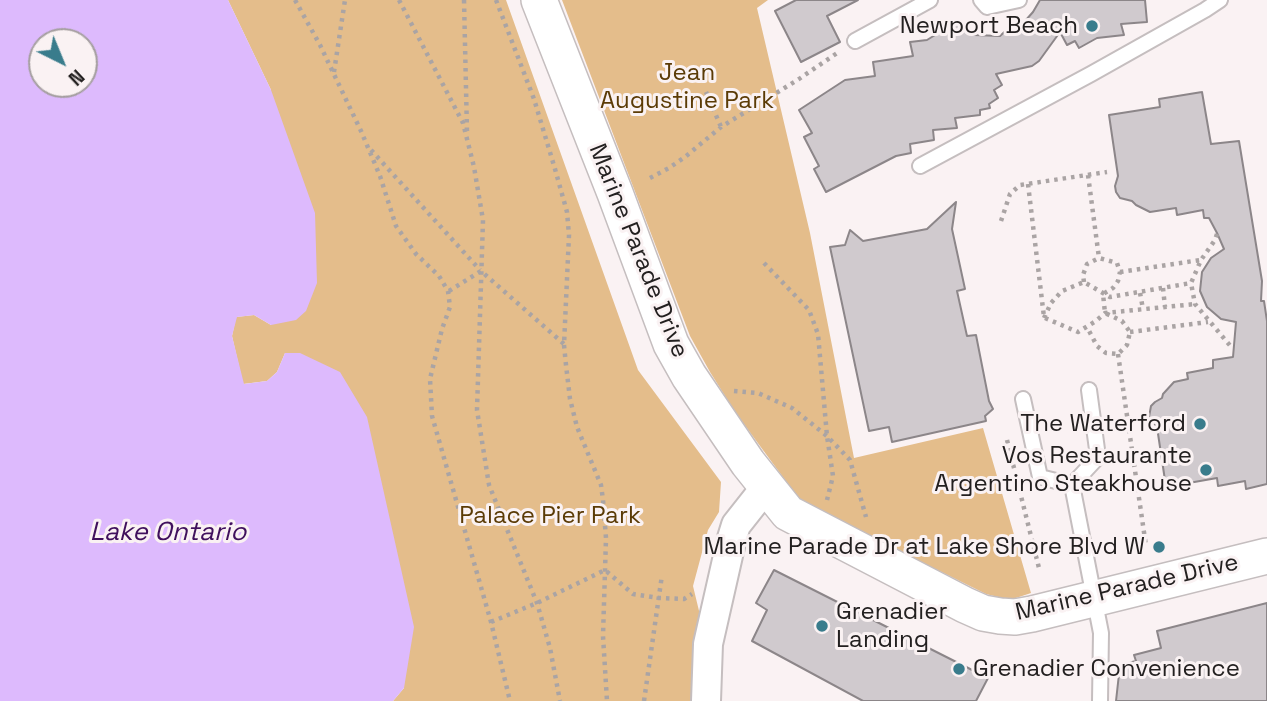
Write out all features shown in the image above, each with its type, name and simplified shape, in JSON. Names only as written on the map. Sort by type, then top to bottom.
[{"type":"street","name":"Marine Parade Drive","points":[[539,0],[671,344],[689,376],[766,487],[788,513],[983,613],[1015,617],[1267,556]]},
{"type":"street","points":[[706,701],[708,644],[732,538],[736,525],[766,487]]},
{"type":"lane","points":[[855,41],[930,0]]},
{"type":"lane","points":[[981,0],[987,7],[1018,0]]},
{"type":"lane","points":[[920,166],[1220,0]]},
{"type":"lane","points":[[1072,485],[1098,457],[1089,390]]},
{"type":"lane","points":[[1023,399],[1040,477],[1072,485]]},
{"type":"lane","points":[[1072,485],[1101,633],[1100,701]]},
{"type":"path","points":[[295,0],[367,145],[396,226],[416,254],[439,276],[448,291],[450,307],[430,379],[432,416],[491,622],[510,701]]},
{"type":"path","points":[[334,74],[345,0]]},
{"type":"path","points":[[399,0],[463,122],[474,167],[483,220],[477,410],[489,485],[537,603],[550,648],[560,701]]},
{"type":"path","points":[[464,0],[467,139]]},
{"type":"path","points":[[496,0],[534,99],[564,201],[569,235],[565,345],[570,400],[577,426],[601,485],[606,538],[603,636],[607,701]]},
{"type":"path","points":[[650,178],[685,157],[721,127],[855,41]]},
{"type":"path","points":[[706,92],[721,127]]},
{"type":"path","points":[[367,145],[481,271],[565,345]]},
{"type":"path","points":[[1001,221],[1010,194],[1020,185],[1107,172]]},
{"type":"path","points":[[1088,175],[1099,258]]},
{"type":"path","points":[[1028,184],[1044,318]]},
{"type":"path","points":[[1217,233],[1191,283],[1195,304],[1233,349]]},
{"type":"path","points":[[1103,294],[1118,282],[1120,272],[1117,263],[1099,258],[1087,264],[1083,275],[1084,282],[1103,294],[1110,297],[1191,283]]},
{"type":"path","points":[[1120,272],[1201,260]]},
{"type":"path","points":[[764,263],[809,310],[818,334],[833,476],[827,500]]},
{"type":"path","points":[[448,291],[481,271]]},
{"type":"path","points":[[1044,318],[1051,303],[1062,291],[1084,282]]},
{"type":"path","points":[[1163,288],[1165,307]]},
{"type":"path","points":[[1140,292],[1143,309]]},
{"type":"path","points":[[1103,294],[1105,313]]},
{"type":"path","points":[[1044,318],[1078,332],[1105,313],[1195,304]]},
{"type":"path","points":[[1087,327],[1097,346],[1106,353],[1118,354],[1127,345],[1130,332],[1122,321],[1105,313]]},
{"type":"path","points":[[1130,332],[1209,322]]},
{"type":"path","points":[[1118,354],[1146,546]]},
{"type":"path","points":[[733,391],[758,393],[792,408],[827,436],[850,460],[866,517]]},
{"type":"path","points":[[1007,440],[1040,572]]},
{"type":"path","points":[[491,622],[605,570]]},
{"type":"path","points":[[605,570],[633,594],[684,599],[695,592]]},
{"type":"path","points":[[644,701],[662,575]]},
{"type":"green space","name":"Palace Pier Park","points":[[228,0],[506,0],[638,370],[721,482],[719,512],[708,530],[693,586],[700,615],[694,659],[693,701],[393,701],[404,688],[285,353],[277,372],[267,381],[243,384],[232,336],[236,317],[254,315],[271,325],[271,90]]},
{"type":"green space","name":"Jean Augustine Park","points":[[562,0],[768,0],[757,8],[810,233],[854,458],[983,428],[1031,593],[1010,600],[986,594],[802,503],[735,412],[690,336]]},
{"type":"water","name":"Lake Ontario","points":[[0,0],[228,0],[271,90],[315,213],[317,283],[306,311],[296,320],[271,325],[254,315],[237,317],[232,336],[244,384],[267,381],[277,372],[285,353],[300,353],[340,372],[367,417],[414,627],[404,688],[393,701],[0,701]]},
{"type":"building","points":[[796,0],[858,0],[827,16],[840,42],[801,62],[775,11]]},
{"type":"building","points":[[1040,0],[1145,0],[1147,22],[1121,24],[1124,35],[1097,38],[1079,48],[1075,41],[1067,45],[1060,32],[1039,61],[1032,66],[996,74],[1002,85],[994,90],[998,98],[989,104],[990,108],[980,110],[980,115],[955,118],[957,128],[933,130],[934,140],[910,144],[911,153],[896,156],[826,192],[814,169],[819,166],[804,137],[812,133],[799,110],[845,80],[875,76],[873,62],[913,56],[910,42],[927,40],[956,22],[961,29],[967,25],[974,35],[1000,36],[1012,25],[1025,21]]},
{"type":"building","points":[[1202,92],[1211,144],[1239,141],[1262,281],[1261,301],[1264,301],[1267,321],[1267,484],[1246,489],[1245,481],[1218,486],[1217,478],[1166,487],[1157,427],[1149,417],[1151,406],[1162,398],[1174,382],[1188,379],[1187,373],[1213,368],[1213,360],[1233,357],[1236,322],[1221,319],[1207,307],[1200,291],[1202,272],[1211,258],[1224,249],[1209,218],[1204,218],[1203,210],[1177,215],[1176,208],[1150,212],[1132,201],[1120,198],[1115,186],[1118,176],[1109,115],[1160,107],[1159,99]]},
{"type":"building","points":[[956,202],[952,229],[965,289],[957,291],[967,336],[976,335],[989,401],[993,409],[985,416],[986,421],[892,442],[889,427],[869,431],[830,247],[845,245],[850,230],[863,241],[927,229]]},
{"type":"building","name":"Grenadier Landing","points":[[774,570],[988,678],[976,701],[863,701],[752,641],[767,610],[756,603]]},
{"type":"building","points":[[1267,603],[1267,701],[1116,701],[1120,665],[1136,661],[1134,655],[1161,648],[1157,631]]},
{"type":"place","name":"Newport Beach","points":[[1092,26]]},
{"type":"place","name":"The Waterford","points":[[1200,424]]},
{"type":"place","name":"Vos Restaurante Argentino Steakhouse","points":[[1206,470]]},
{"type":"place","name":"Marine Parade Dr at Lake Shore Blvd W","points":[[1159,547]]},
{"type":"place","name":"Grenadier Landing","points":[[822,626]]},
{"type":"place","name":"Grenadier Convenience","points":[[959,669]]}]
